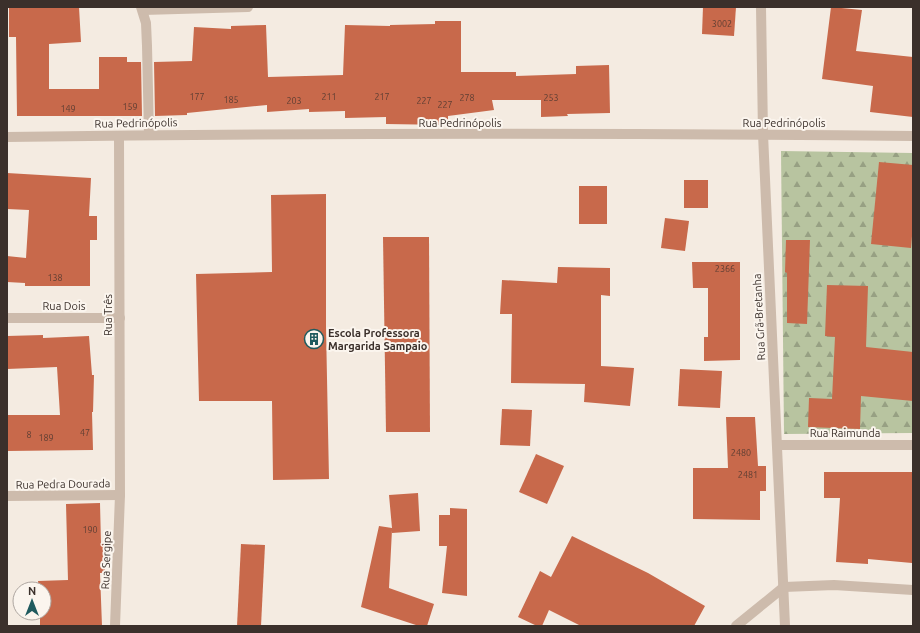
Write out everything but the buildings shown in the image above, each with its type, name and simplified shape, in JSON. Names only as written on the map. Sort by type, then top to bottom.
[{"type":"street","points":[[149,135],[148,46],[146,23],[142,8],[248,7]]},
{"type":"street","name":"Rua Grã-Bretanha","points":[[761,7],[762,134],[785,626]]},
{"type":"street","name":"Rua Pedrinópolis","points":[[7,137],[149,135],[762,134],[913,136]]},
{"type":"street","name":"Rua Três","points":[[119,136],[120,495]]},
{"type":"street","name":"Rua Dois","points":[[7,318],[120,318]]},
{"type":"street","name":"Rua Raimunda","points":[[777,445],[913,444]]},
{"type":"street","name":"Rua Pedra Dourada","points":[[7,496],[120,495]]},
{"type":"street","name":"Rua Sergipe","points":[[115,626],[120,495]]},
{"type":"street","points":[[736,626],[784,587],[834,585],[913,590]]},
{"type":"green space","points":[[781,151],[913,153],[913,433],[784,434]]},
{"type":"place","name":"Escola Professora Margarida Sampaio","points":[[314,339]]}]
